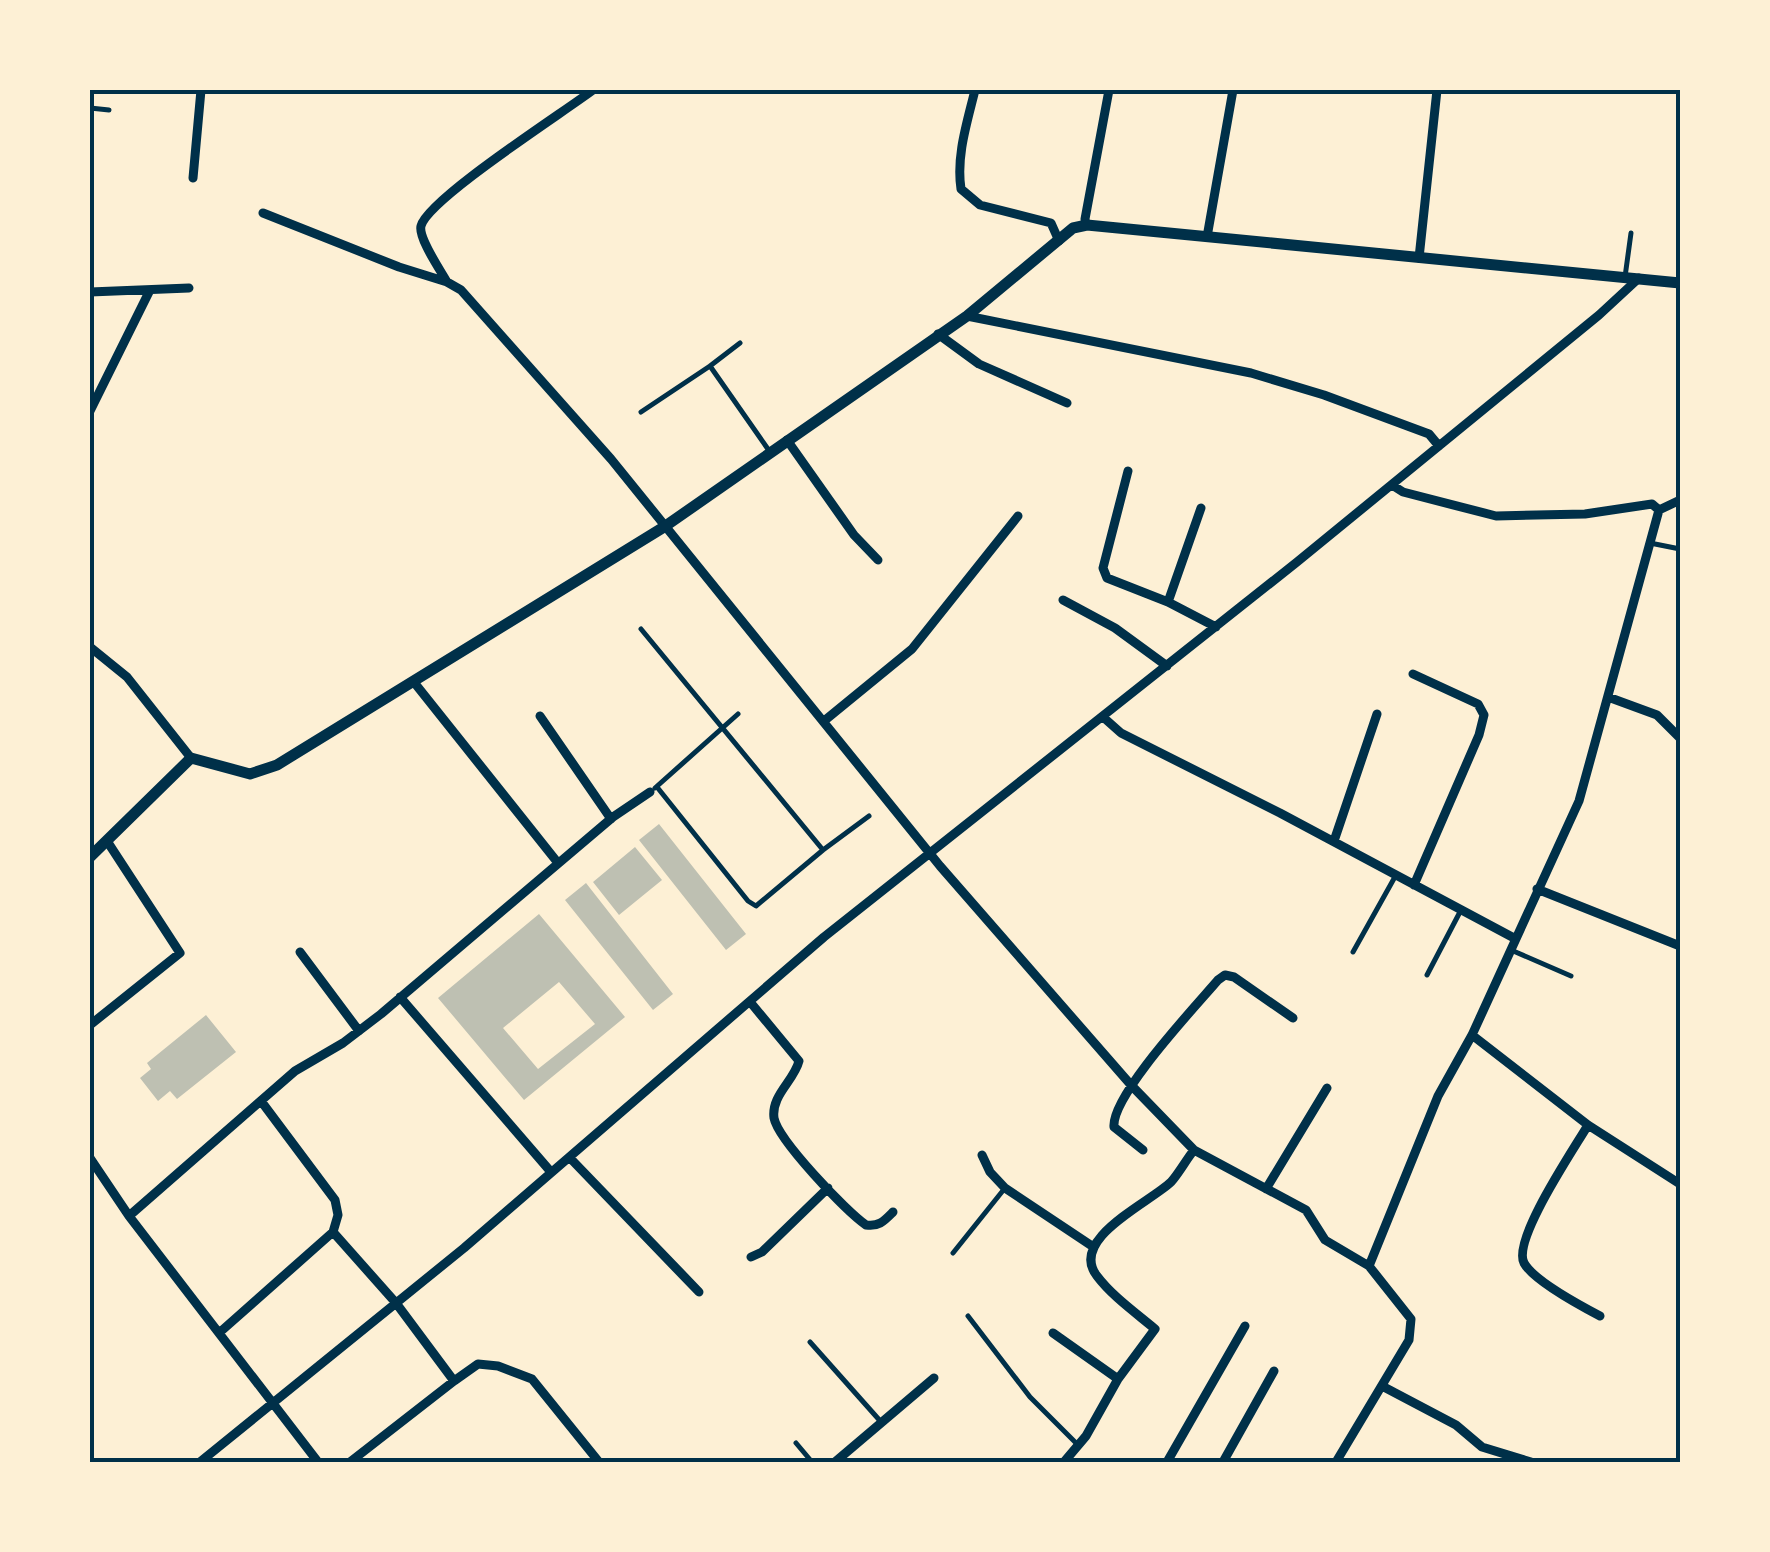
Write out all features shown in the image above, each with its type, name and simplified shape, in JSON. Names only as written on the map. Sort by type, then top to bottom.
[{"type":"street","points":[[193,178],[201,90]]},
{"type":"street","points":[[447,282],[421,233],[423,222],[462,183],[593,90]]},
{"type":"street","points":[[975,90],[963,139],[961,190],[980,205],[1051,224],[1059,240]]},
{"type":"street","points":[[1086,225],[1108,90]]},
{"type":"street","points":[[1206,237],[1234,90]]},
{"type":"street","points":[[1419,258],[1437,90]]},
{"type":"street","points":[[263,213],[460,290],[612,460],[940,866],[1131,1085],[1194,1150],[1306,1210],[1326,1240],[1369,1266],[1411,1318],[1409,1340],[1336,1462]]},
{"type":"street","points":[[90,647],[128,678],[191,758],[258,774],[278,766],[664,527],[968,316],[1074,228],[1086,225],[1680,284]]},
{"type":"street","points":[[200,1462],[570,1158],[824,937],[1168,666],[1600,315],[1632,277]]},
{"type":"street","points":[[90,292],[188,288]]},
{"type":"street","points":[[90,412],[150,290]]},
{"type":"street","points":[[968,316],[1251,373],[1429,434],[1439,446]]},
{"type":"street","points":[[938,334],[979,364],[1068,403]]},
{"type":"street","points":[[787,440],[854,535],[878,560]]},
{"type":"street","points":[[1128,470],[1102,568],[1114,583],[1168,602],[1216,627]]},
{"type":"street","points":[[1392,484],[1403,492],[1496,516],[1584,514],[1652,504],[1659,510]]},
{"type":"street","points":[[1369,1266],[1438,1096],[1472,1035],[1579,800],[1659,510],[1680,500]]},
{"type":"street","points":[[1168,602],[1202,508]]},
{"type":"street","points":[[824,722],[912,649],[1018,516]]},
{"type":"street","points":[[1063,600],[1115,628],[1168,666]]},
{"type":"street","points":[[1413,674],[1478,704],[1484,715],[1479,735],[1414,884]]},
{"type":"street","points":[[413,682],[558,864]]},
{"type":"street","points":[[1608,697],[1656,715],[1680,738]]},
{"type":"street","points":[[1334,842],[1377,714]]},
{"type":"street","points":[[540,716],[611,819]]},
{"type":"street","points":[[1103,717],[1122,734],[1514,938]]},
{"type":"street","points":[[90,857],[191,758]]},
{"type":"street","points":[[129,1216],[295,1071],[359,1031],[611,819],[653,789]]},
{"type":"street","points":[[90,1025],[180,953],[106,841]]},
{"type":"street","points":[[1537,889],[1680,946]]},
{"type":"street","points":[[300,952],[359,1031]]},
{"type":"street","points":[[1143,1150],[1112,1123],[1131,1085],[1218,980],[1225,975],[1234,977],[1292,1018]]},
{"type":"street","points":[[400,997],[550,1172]]},
{"type":"street","points":[[751,1002],[799,1061],[777,1099],[774,1118],[802,1160],[866,1226],[882,1223],[893,1212]]},
{"type":"street","points":[[1472,1035],[1588,1125],[1680,1184]]},
{"type":"street","points":[[1266,1189],[1326,1088]]},
{"type":"street","points":[[218,1333],[334,1232],[338,1215],[335,1200],[260,1101]]},
{"type":"street","points":[[1588,1125],[1533,1220],[1522,1256],[1537,1276],[1600,1316]]},
{"type":"street","points":[[1064,1462],[1155,1330],[1097,1276],[1090,1264],[1092,1246],[1109,1228],[1170,1182],[1194,1150]]},
{"type":"street","points":[[982,1155],[990,1172],[1005,1188],[1092,1246]]},
{"type":"street","points":[[90,1158],[129,1216],[318,1462]]},
{"type":"street","points":[[570,1158],[699,1292]]},
{"type":"street","points":[[752,1257],[762,1252],[828,1188]]},
{"type":"street","points":[[334,1232],[396,1303],[454,1381]]},
{"type":"street","points":[[1167,1462],[1245,1326]]},
{"type":"street","points":[[1053,1334],[1118,1379]]},
{"type":"street","points":[[350,1462],[478,1364],[498,1366],[532,1378],[598,1462]]},
{"type":"street","points":[[1223,1462],[1274,1370]]},
{"type":"street","points":[[834,1462],[934,1378]]},
{"type":"street","points":[[1382,1386],[1456,1425],[1482,1447],[1531,1462]]},
{"type":"lane","points":[[90,108],[109,110]]},
{"type":"lane","points":[[1632,232],[1632,277]]},
{"type":"lane","points":[[640,412],[740,343]]},
{"type":"lane","points":[[710,366],[770,452]]},
{"type":"lane","points":[[1650,544],[1680,549]]},
{"type":"lane","points":[[641,628],[823,850]]},
{"type":"lane","points":[[738,714],[653,789],[753,905],[762,903],[869,816]]},
{"type":"lane","points":[[1353,952],[1396,875]]},
{"type":"lane","points":[[1427,975],[1460,910]]},
{"type":"lane","points":[[1508,949],[1570,976]]},
{"type":"lane","points":[[953,1253],[1005,1188]]},
{"type":"lane","points":[[968,1316],[1030,1397],[1078,1445]]},
{"type":"lane","points":[[810,1342],[882,1423]]},
{"type":"lane","points":[[796,1443],[812,1462]]},
{"type":"building","points":[[659,824],[746,934],[726,950],[639,840]]},
{"type":"building","points":[[635,847],[662,880],[619,915],[593,882]]},
{"type":"building","points":[[586,883],[673,994],[653,1010],[565,900]]},
{"type":"building","points":[[539,914],[625,1017],[524,1100],[438,998]],"holes":[[[559,982],[595,1024],[538,1069],[503,1028]]]},
{"type":"building","points":[[206,1015],[236,1052],[177,1099],[170,1091],[158,1101],[140,1078],[151,1069],[147,1063]]}]
